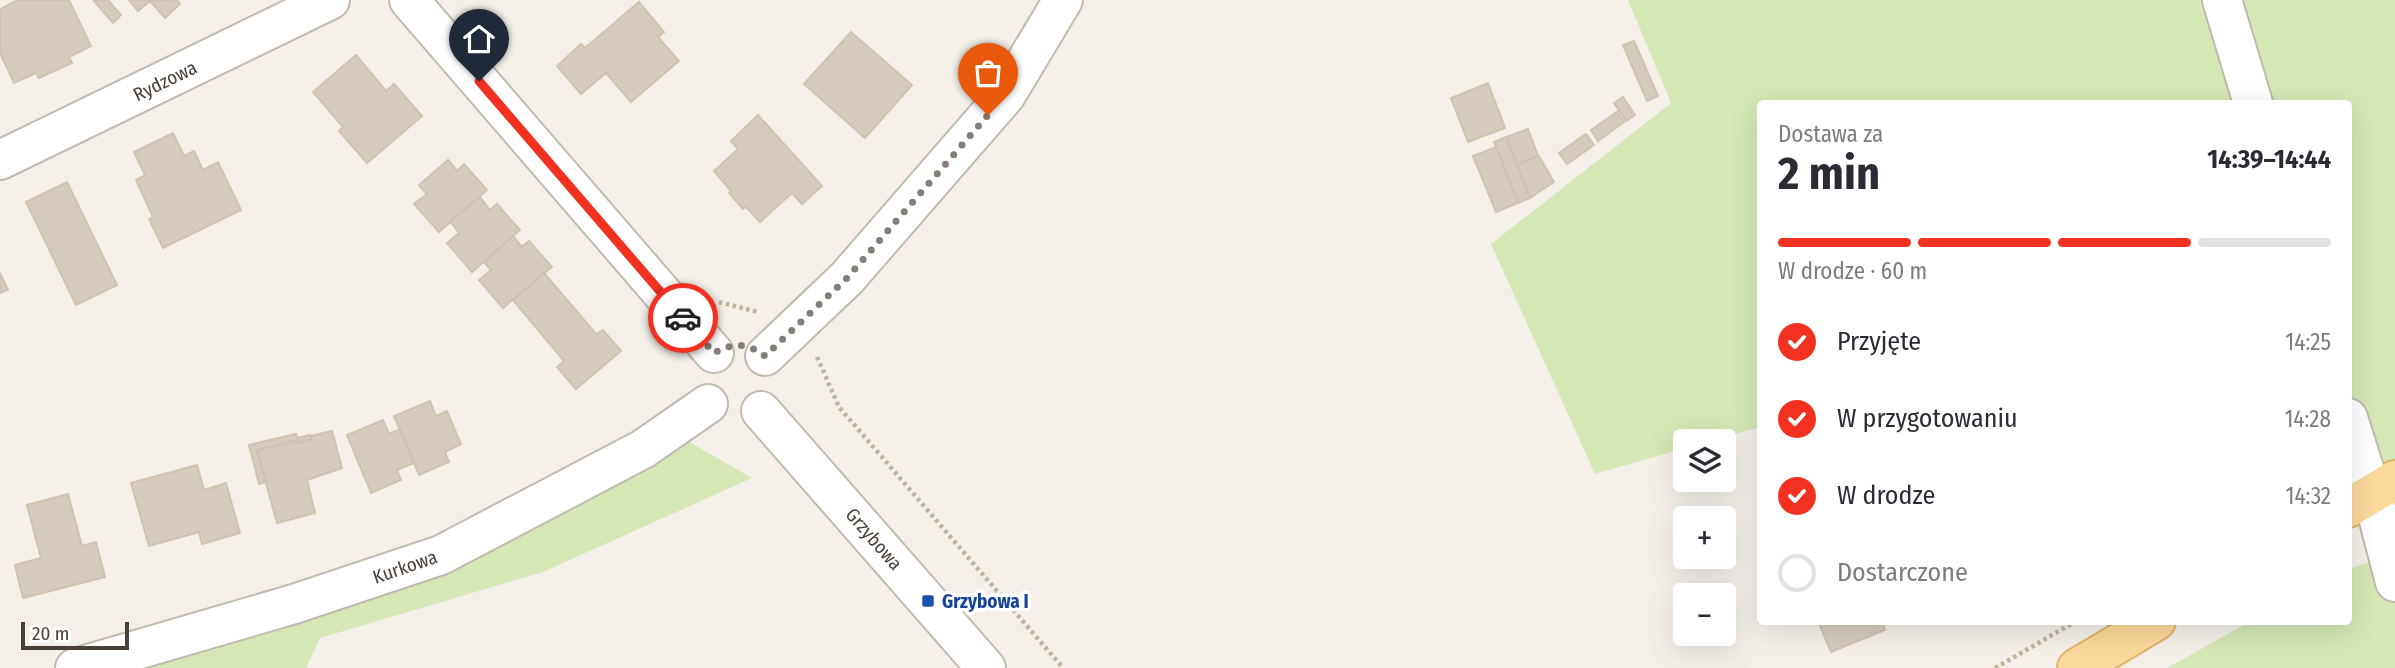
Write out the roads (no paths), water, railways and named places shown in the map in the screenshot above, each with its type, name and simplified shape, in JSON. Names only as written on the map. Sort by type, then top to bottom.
[{"type":"main road","points":[[2077,668],[2149,625]]},
{"type":"street","name":"Rydzowa","points":[[0,160],[330,0]]},
{"type":"street","points":[[409,0],[714,353]]},
{"type":"street","points":[[765,356],[847,278],[1006,95],[1063,0]]},
{"type":"street","points":[[2222,0],[2252,100]]},
{"type":"street","points":[[734,345],[746,345],[765,356],[771,365],[775,385],[768,404],[761,411],[751,417],[739,419],[716,412],[708,404],[702,394],[701,383],[706,361],[714,353],[734,345]]},
{"type":"street","name":"Kurkowa","points":[[75,668],[294,604],[441,555],[643,449],[708,404]]},
{"type":"street","name":"Grzybowa","points":[[761,411],[986,668]]},
{"type":"street","points":[[2352,431],[2395,582]]},
{"type":"place","name":"Grzybowa I","points":[[928,601]]}]
